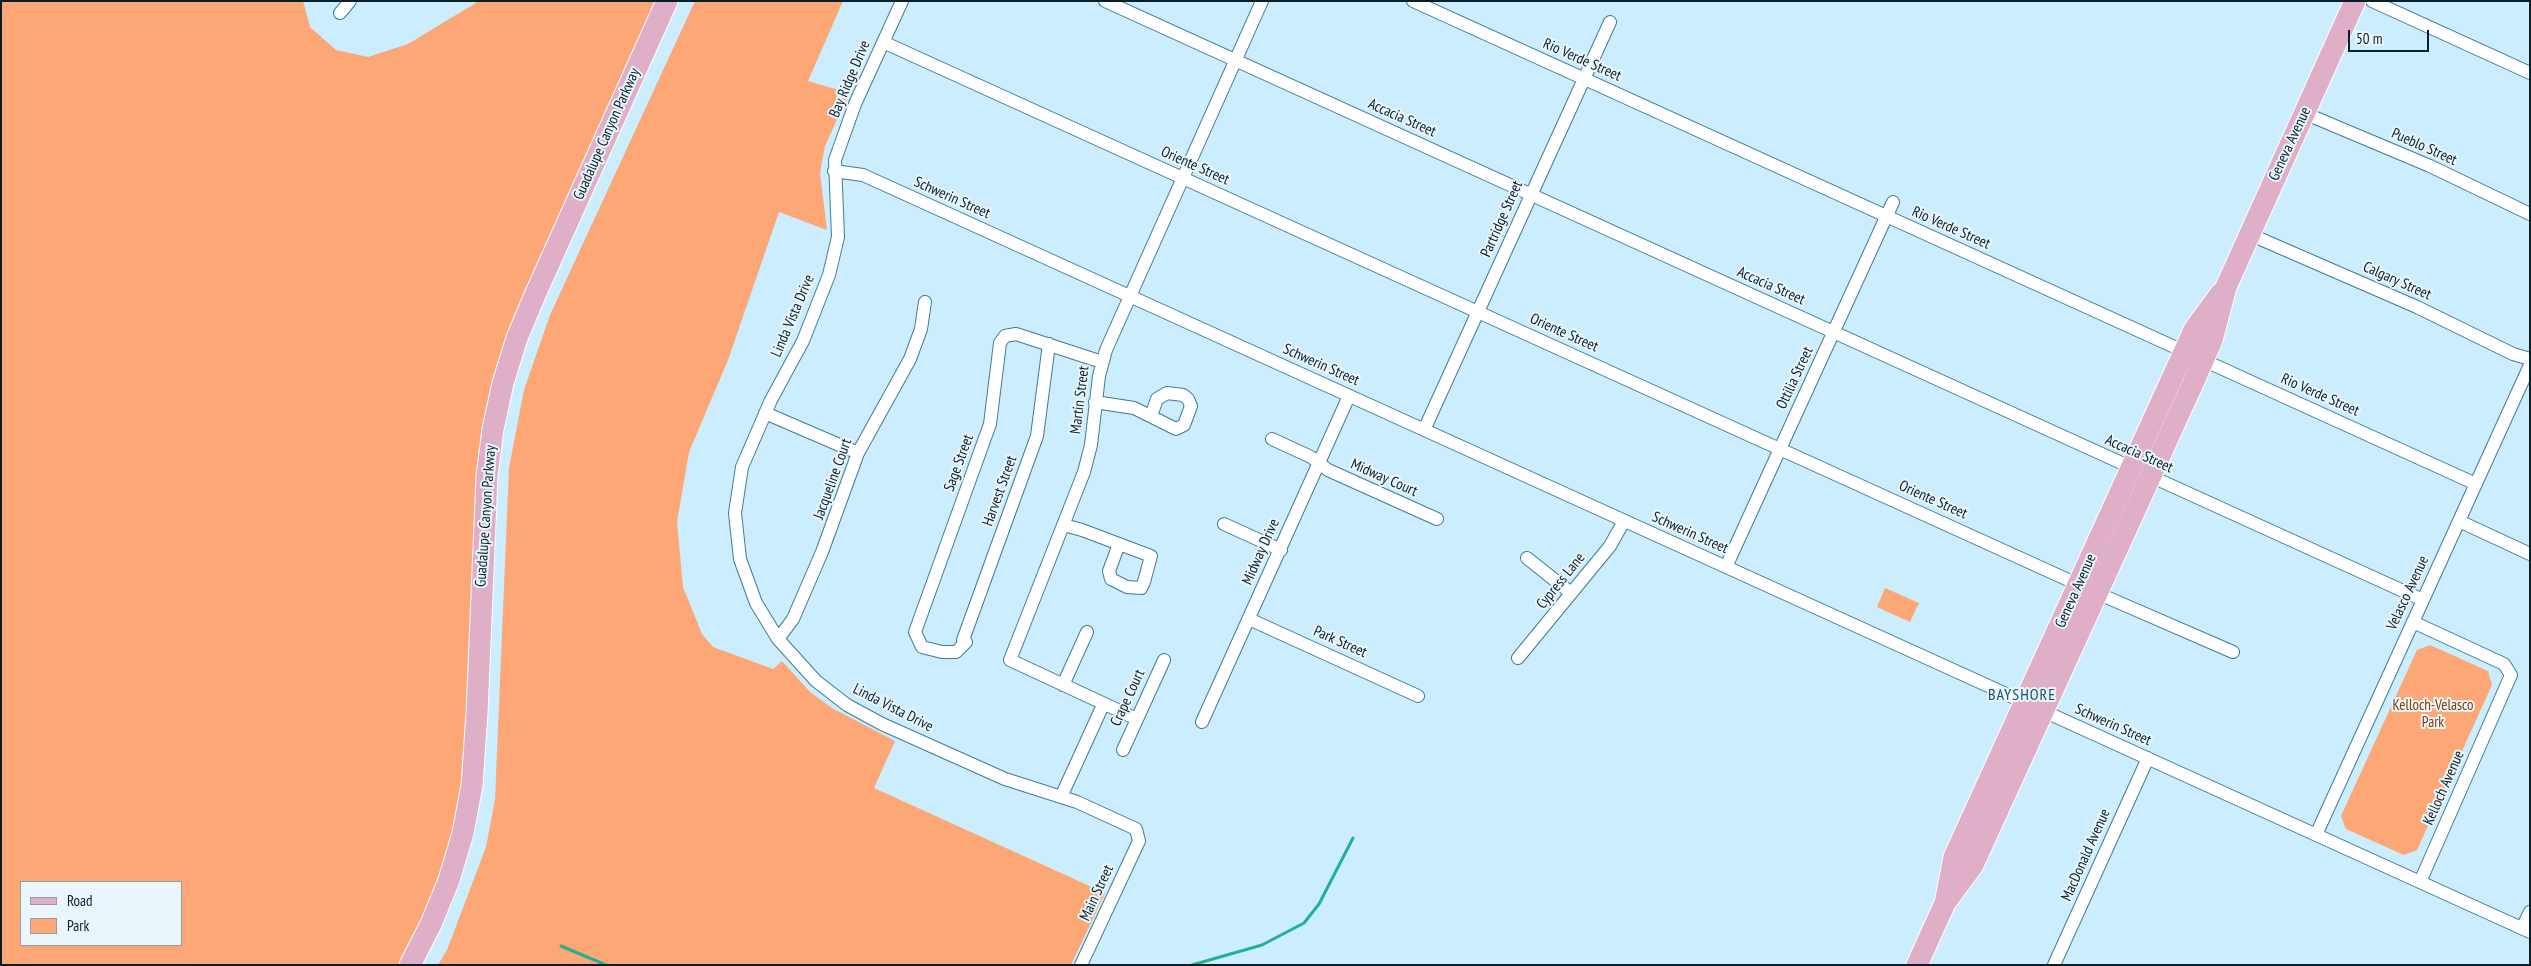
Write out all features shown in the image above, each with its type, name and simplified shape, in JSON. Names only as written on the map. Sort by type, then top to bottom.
[{"type":"main road","name":"Guadalupe Canyon Parkway","points":[[410,965],[431,924],[449,880],[463,833],[471,793],[478,714],[486,476],[493,429],[503,383],[517,338],[535,295],[667,1]]},
{"type":"main road","name":"Geneva Avenue","points":[[1917,965],[1945,903],[1973,866],[2034,707],[2194,356],[2201,319],[2226,287],[2355,1]]},
{"type":"street","points":[[340,13],[350,1]]},
{"type":"street","name":"Bay Ridge Drive","points":[[834,171],[836,155],[844,132],[902,1]]},
{"type":"street","name":"Accacia Street","points":[[1106,1],[2423,600]]},
{"type":"street","name":"Martin Street","points":[[1137,719],[1103,705],[1010,660],[1064,525],[1088,459],[1102,362],[1262,1]]},
{"type":"street","name":"Rio Verde Street","points":[[1413,1],[2476,484]]},
{"type":"street","points":[[2372,1],[2530,73]]},
{"type":"street","name":"Partridge Street","points":[[1424,430],[1610,22]]},
{"type":"street","name":"Oriente Street","points":[[883,42],[2088,589],[2232,652]]},
{"type":"street","name":"Pueblo Street","points":[[2304,113],[2430,166],[2530,214]]},
{"type":"street","name":"Schwerin Street","points":[[834,171],[863,175],[2526,930]]},
{"type":"street","name":"Linda Vista Drive","points":[[834,171],[838,237],[835,256],[803,341],[764,413],[742,467],[736,505],[736,537],[746,581],[756,603],[778,639],[816,681],[864,715],[1005,779],[1090,807],[1133,827],[1138,833]]},
{"type":"street","name":"Ottilia Street","points":[[1726,567],[1893,202]]},
{"type":"street","name":"Calgary Street","points":[[2250,234],[2417,307],[2513,354],[2530,359]]},
{"type":"street","name":"Jacqueline Court","points":[[778,639],[793,619],[822,552],[858,453],[910,358],[921,329],[925,302]]},
{"type":"street","name":"Sage Street","points":[[966,642],[956,652],[942,652],[922,647],[915,632],[990,424],[1000,343],[1005,336],[1016,334],[1102,362]]},
{"type":"street","name":"Harvest Street","points":[[966,642],[963,640],[1037,436],[1048,344]]},
{"type":"street","name":"Velasco Avenue","points":[[2316,835],[2530,365]]},
{"type":"street","name":"Midway Drive","points":[[1202,722],[1349,396]]},
{"type":"street","points":[[1096,402],[1134,408],[1151,416]]},
{"type":"street","points":[[764,413],[858,453]]},
{"type":"street","name":"Midway Court","points":[[1272,439],[1311,457],[1328,470],[1437,520]]},
{"type":"street","name":"Cypress Lane","points":[[1518,658],[1610,546],[1624,520]]},
{"type":"street","points":[[2459,521],[2530,554]]},
{"type":"street","points":[[1224,524],[1281,550]]},
{"type":"street","points":[[1064,525],[1119,544]]},
{"type":"street","points":[[1527,558],[1571,593]]},
{"type":"street","name":"Park Street","points":[[1249,619],[1418,696]]},
{"type":"street","name":"Kelloch Avenue","points":[[2413,622],[2504,664],[2512,675],[2420,882]]},
{"type":"street","points":[[1063,686],[1086,632]]},
{"type":"street","name":"Crape Court","points":[[1122,750],[1164,660]]},
{"type":"street","points":[[1061,797],[1103,705]]},
{"type":"street","name":"MacDonald Avenue","points":[[2054,965],[2148,758]]},
{"type":"street","name":"Main Street","points":[[1082,965],[1139,841],[1138,833]]},
{"type":"street","points":[[2526,930],[2530,912]]},
{"type":"green space","points":[[1,1],[303,1],[310,27],[336,50],[368,57],[408,44],[479,1],[667,1],[503,383],[472,785],[410,965],[1,965]]},
{"type":"green space","points":[[695,1],[843,1],[808,81],[849,93],[825,146],[820,173],[827,230],[779,212],[728,360],[689,452],[677,522],[683,587],[702,634],[713,647],[773,669],[782,661],[810,692],[832,708],[895,741],[874,788],[1105,893],[1071,965],[438,965],[447,950],[486,847],[495,800],[509,468],[524,390],[550,315]]},
{"type":"green space","points":[[1885,588],[1919,603],[1910,622],[1877,607]]},
{"type":"green space","name":"Kelloch-Velasco Park","points":[[2430,645],[2488,671],[2492,685],[2417,850],[2404,855],[2346,829],[2341,816],[2417,650]]},
{"type":"waterway","points":[[1192,965],[1262,945],[1304,923],[1319,904],[1353,838]]},
{"type":"waterway","points":[[561,946],[606,965]]},
{"type":"district","name":"BAYSHORE","points":[[2022,695]]}]
